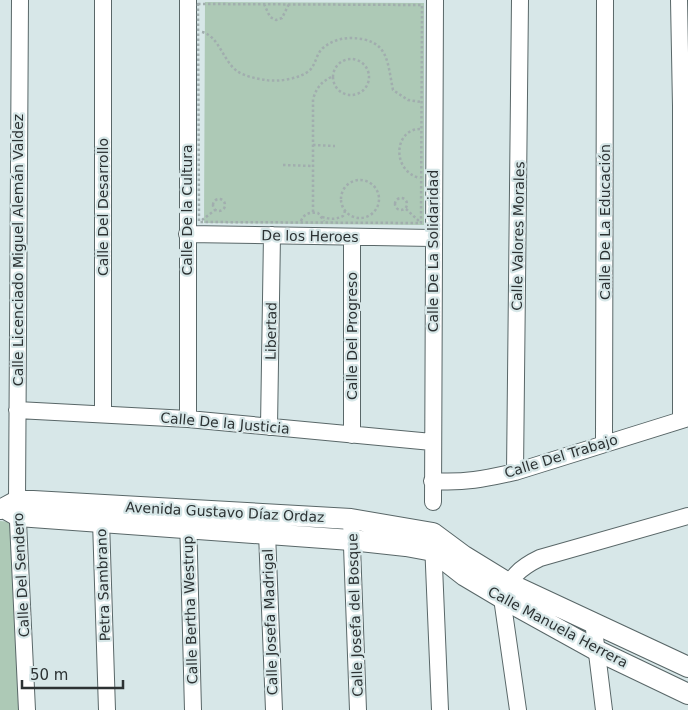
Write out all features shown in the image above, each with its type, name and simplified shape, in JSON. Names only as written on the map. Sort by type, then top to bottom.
[{"type":"street","name":"Calle Licenciado Miguel Alemán Valdez","points":[[10,508],[17,410],[20,0]]},
{"type":"street","name":"Calle Del Desarrollo","points":[[103,0],[103,414]]},
{"type":"street","name":"Calle De la Cultura","points":[[188,0],[188,419]]},
{"type":"street","name":"Calle De La Solidaridad","points":[[432,502],[435,0]]},
{"type":"street","name":"Calle Valores Morales","points":[[516,472],[520,0]]},
{"type":"street","name":"Calle De La Educación","points":[[604,443],[606,0]]},
{"type":"street","points":[[679,0],[685,419]]},
{"type":"street","name":"De los Heroes","points":[[187,234],[433,238]]},
{"type":"street","name":"Libertad","points":[[270,427],[272,235]]},
{"type":"street","name":"Calle Del Progreso","points":[[352,237],[352,435]]},
{"type":"street","name":"Calle De la Justicia","points":[[17,410],[188,419],[432,442]]},
{"type":"street","name":"Calle Del Trabajo","points":[[432,481],[458,483],[516,472],[685,419]]},
{"type":"street","name":"Avenida Gustavo Díaz Ordaz","points":[[10,508],[188,519],[267,533],[406,546],[433,542]]},
{"type":"street","name":"Avenida Gustavo Díaz Ordaz","points":[[10,508],[101,521],[352,519],[433,542]]},
{"type":"street","name":"Calle Del Sendero","points":[[10,508],[27,710]]},
{"type":"street","points":[[518,710],[505,590],[518,571],[540,558],[688,516]]},
{"type":"street","name":"Calle Bertha Westrup","points":[[188,519],[193,710]]},
{"type":"street","name":"Calle Josefa del Bosque","points":[[352,519],[351,540],[358,710]]},
{"type":"street","name":"Petra Sambrano","points":[[101,521],[107,710]]},
{"type":"street","name":"Calle Josefa Madrigal","points":[[267,533],[274,710]]},
{"type":"street","points":[[433,542],[440,710]]},
{"type":"street","name":"Calle Manuela Herrera","points":[[433,542],[464,556],[505,590],[596,650],[688,694]]},
{"type":"street","name":"Calle Manuela Herrera","points":[[505,590],[593,621],[688,667]]},
{"type":"street","points":[[593,621],[604,710]]},
{"type":"path","points":[[199,222],[198,4],[290,4],[422,5],[421,223]]},
{"type":"path","points":[[264,4],[270,17],[276,20],[282,18],[290,4]]},
{"type":"path","points":[[198,30],[207,33],[237,71],[267,80],[292,78],[303,74],[310,70],[319,52],[334,42],[344,38],[367,40],[377,44],[389,63],[393,90],[408,100],[422,102]]},
{"type":"path","points":[[352,58],[363,62],[367,67],[369,79],[364,90],[359,94],[346,95],[336,88],[333,76],[336,65],[341,61],[352,58]]},
{"type":"path","points":[[313,212],[313,99],[316,90],[324,80],[333,76]]},
{"type":"path","points":[[421,178],[415,177],[406,171],[402,165],[400,153],[402,140],[406,134],[416,129],[422,129]]},
{"type":"path","points":[[313,144],[335,146]]},
{"type":"path","points":[[283,166],[313,166]]},
{"type":"path","points":[[301,223],[302,218],[307,213],[318,213],[322,217],[333,220],[343,216],[345,211],[341,199],[342,192],[350,183],[363,180],[374,186],[378,191],[379,204],[372,214],[361,219],[354,218],[345,211]]},
{"type":"path","points":[[405,199],[408,205],[406,209],[400,211],[397,209],[395,203],[397,200],[405,199]]},
{"type":"path","points":[[216,200],[224,200],[226,207],[224,210],[220,212],[215,210],[213,205],[216,200]]},
{"type":"path","points":[[406,209],[421,223]]},
{"type":"path","points":[[199,222],[215,210]]},
{"type":"path","points":[[322,217],[324,223]]},
{"type":"path","points":[[199,222],[421,223]]},
{"type":"green space","points":[[205,2],[424,3],[424,225],[204,223]]},
{"type":"green space","points":[[0,521],[11,522],[20,710],[0,710]]}]
